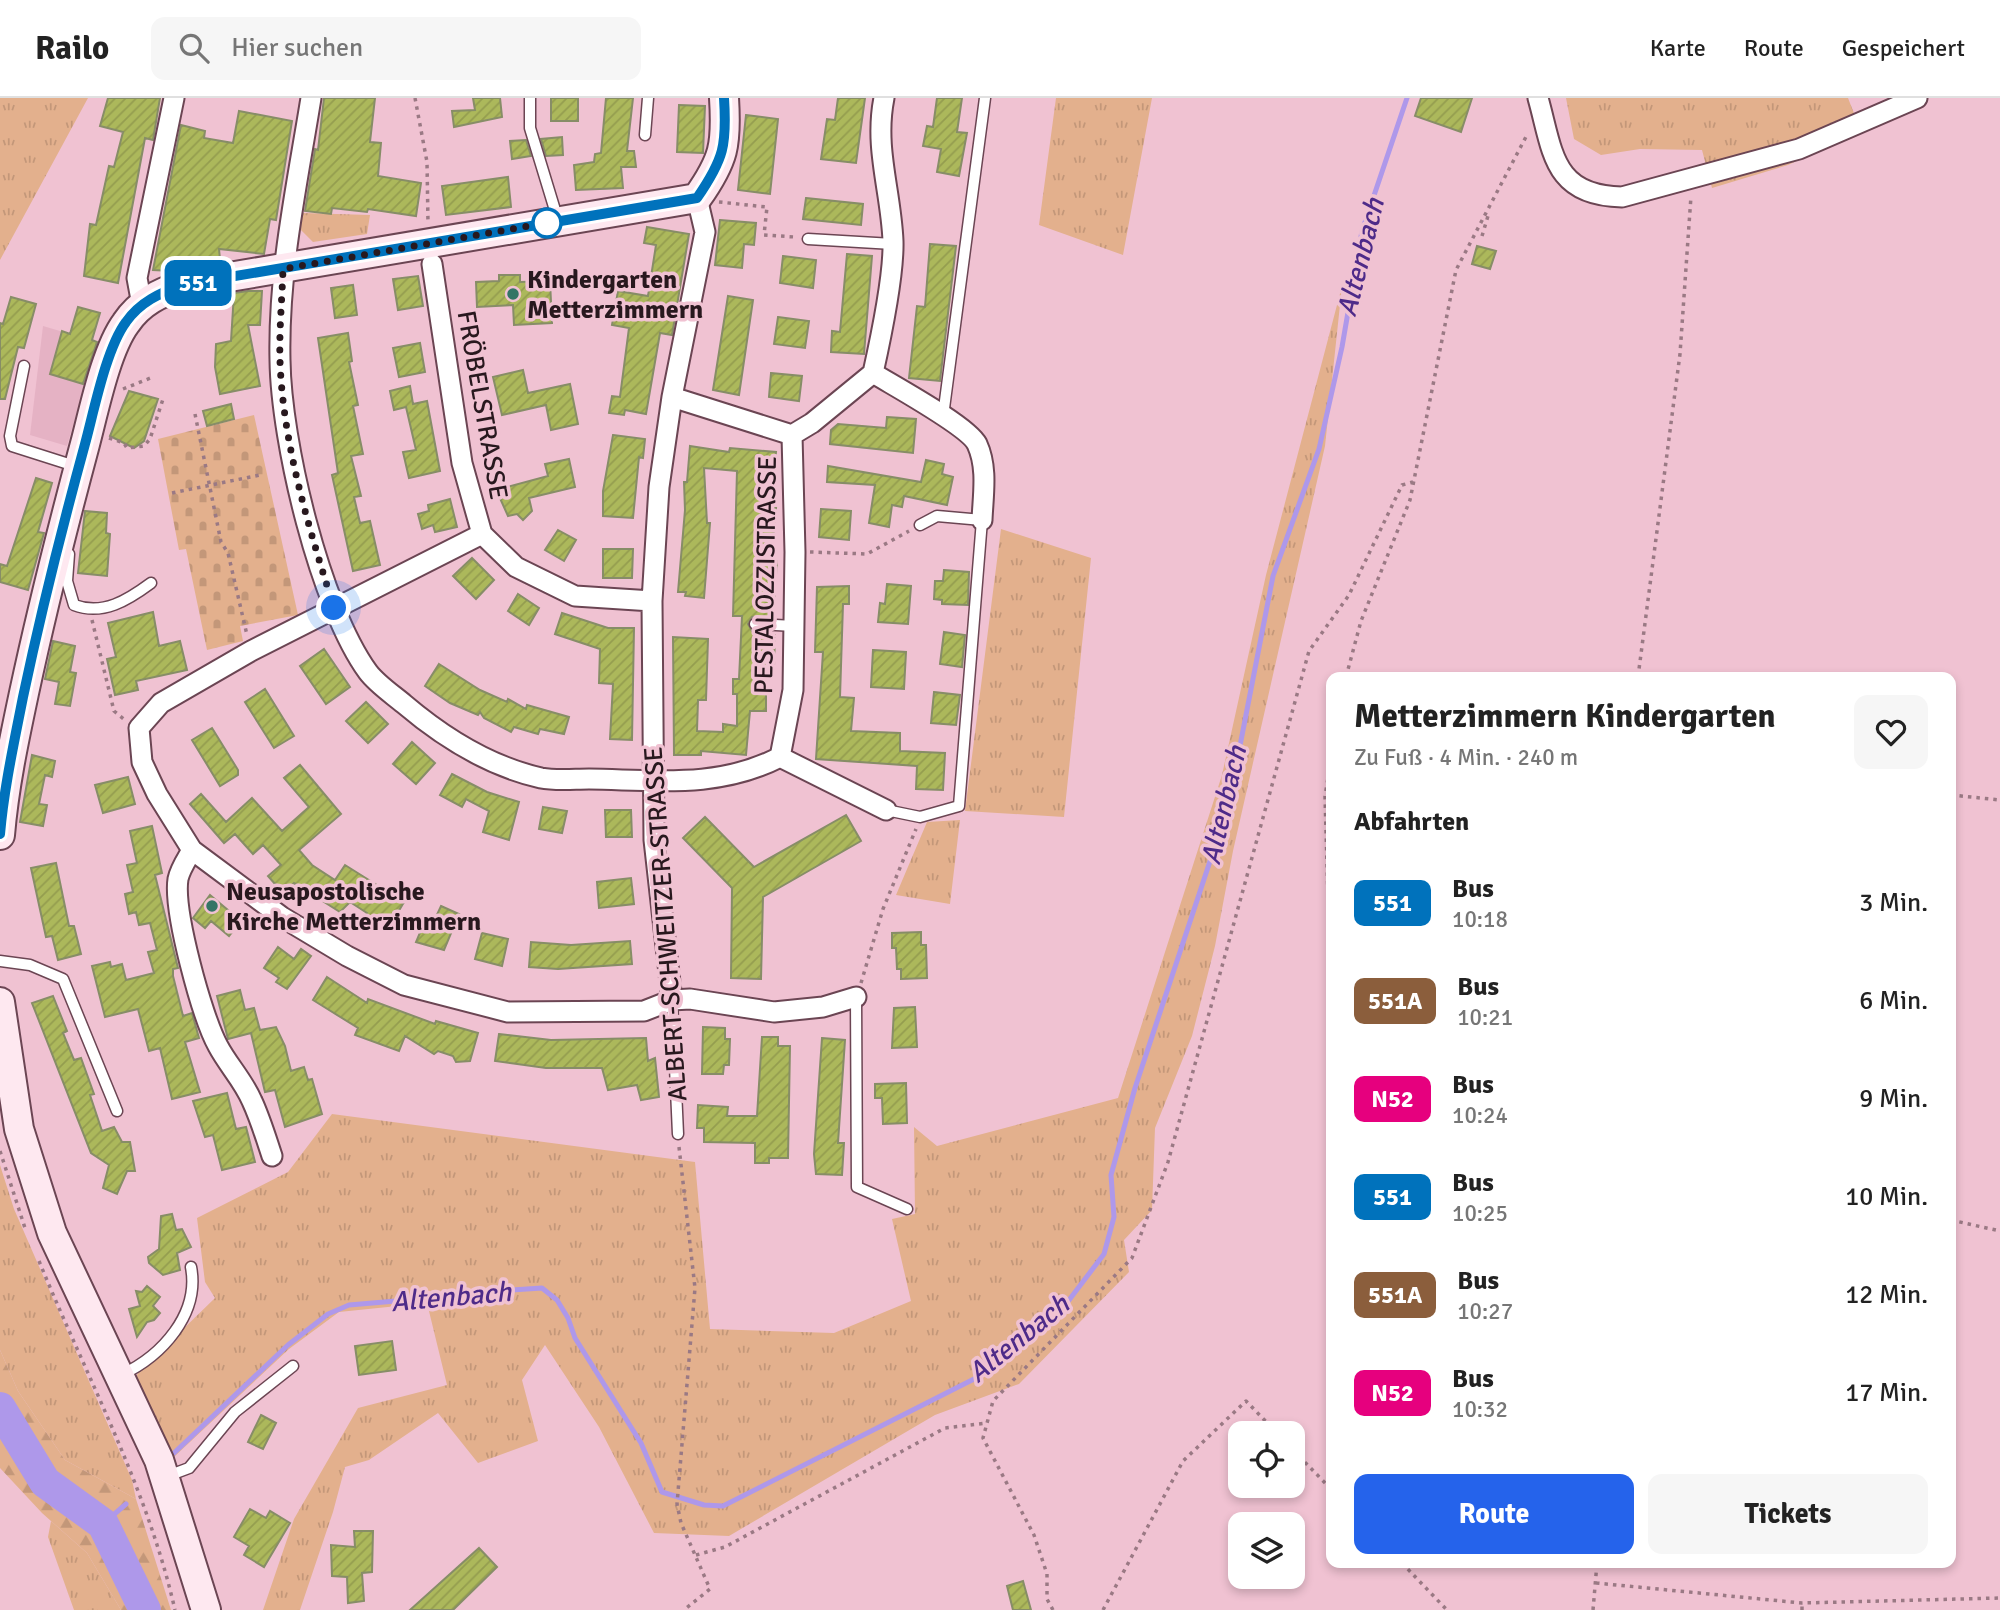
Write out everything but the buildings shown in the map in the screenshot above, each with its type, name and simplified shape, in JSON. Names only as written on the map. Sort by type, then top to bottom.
[{"type":"main road","points":[[0,835],[21,709],[79,468],[105,371],[124,324],[142,305],[159,293],[182,285],[558,221],[707,200],[724,148],[724,98]]},
{"type":"main road","points":[[0,1002],[19,1129],[52,1234],[165,1477],[206,1610]]},
{"type":"street","points":[[142,305],[137,278],[174,98]]},
{"type":"street","points":[[311,98],[283,269],[280,362],[289,442],[309,529],[334,608],[369,674],[443,737],[490,761],[543,778],[715,780],[753,771],[780,757],[886,810]]},
{"type":"street","points":[[672,397],[792,435],[812,424],[873,373],[893,244],[891,204],[880,158],[878,126],[884,98]]},
{"type":"street","points":[[1540,104],[1554,162],[1572,182],[1586,191],[1603,197],[1622,197],[1799,149],[1917,98]]},
{"type":"street","name":"ALBERT-SCHWEITZER-STRASSE","points":[[671,1000],[654,840],[652,601],[659,486],[672,397],[702,261],[707,200]]},
{"type":"street","name":"FRÖBELSTRASSE","points":[[432,264],[462,463],[482,534],[516,568],[575,596],[652,601]]},
{"type":"street","points":[[873,373],[943,416],[976,442],[985,470],[982,520]]},
{"type":"street","name":"PESTALOZZISTRASSE","points":[[780,757],[793,690],[795,552],[792,435]]},
{"type":"street","points":[[482,534],[251,651],[160,703],[139,728],[142,762],[157,794],[192,850],[282,917],[347,957],[404,985],[508,1012],[644,1011],[671,1000],[691,999],[774,1012],[823,1007],[856,997]]},
{"type":"street","points":[[192,850],[178,877],[177,899],[188,951],[206,1016],[218,1047],[235,1069],[253,1101],[272,1156]]},
{"type":"lane","points":[[530,98],[530,128],[558,221]]},
{"type":"lane","points":[[645,135],[648,98]]},
{"type":"lane","points":[[943,416],[968,210],[985,98]]},
{"type":"lane","points":[[808,239],[893,244]]},
{"type":"lane","points":[[24,366],[10,436],[12,446],[79,468]]},
{"type":"lane","points":[[886,810],[920,817],[959,806],[982,520],[937,516],[920,525]]},
{"type":"lane","points":[[64,524],[71,537],[67,581],[74,605],[89,611],[130,598],[151,583]]},
{"type":"lane","points":[[755,624],[794,626]]},
{"type":"lane","points":[[0,961],[30,965],[63,979],[117,1111]]},
{"type":"lane","points":[[856,997],[857,1187],[907,1209]]},
{"type":"lane","name":"ALBERT-SCHWEITZER-STRASSE","points":[[671,1000],[678,1134]]},
{"type":"lane","points":[[119,1376],[132,1370],[162,1345],[184,1320],[194,1293],[191,1267]]},
{"type":"lane","points":[[165,1477],[189,1468],[235,1412],[293,1366]]},
{"type":"path","points":[[415,98],[427,162],[428,213]]},
{"type":"path","points":[[1347,672],[1361,621],[1410,500],[1456,270],[1489,211],[1540,104]]},
{"type":"path","points":[[1639,672],[1657,548],[1680,354],[1692,201],[1688,180]]},
{"type":"path","points":[[707,200],[767,207],[764,235],[793,237]]},
{"type":"path","points":[[1482,236],[1489,211]]},
{"type":"path","points":[[120,398],[124,386],[153,377]]},
{"type":"path","points":[[108,430],[107,437],[124,443],[127,449],[145,446],[150,439],[163,396]]},
{"type":"path","points":[[195,414],[221,542],[228,552],[251,651]]},
{"type":"path","points":[[172,493],[260,475]]},
{"type":"path","points":[[1053,1610],[1047,1599],[1047,1574],[1034,1535],[983,1438],[993,1401],[1132,1258],[1168,1162],[1309,651],[1349,595],[1402,485],[1413,482]]},
{"type":"path","points":[[795,552],[867,554],[920,525]]},
{"type":"path","points":[[89,611],[114,711],[139,728]]},
{"type":"path","points":[[1326,790],[1326,829]]},
{"type":"path","points":[[1956,796],[2000,800]]},
{"type":"path","points":[[856,997],[883,909],[920,817]]},
{"type":"path","points":[[678,1134],[695,1289],[677,1504],[681,1523],[710,1589],[684,1610]]},
{"type":"path","points":[[1956,1221],[2000,1231]]},
{"type":"path","points":[[1103,1610],[1184,1461],[1247,1401],[1266,1421]]},
{"type":"path","points":[[695,1555],[725,1547],[945,1428],[987,1423]]},
{"type":"path","points":[[1305,1462],[1326,1484]]},
{"type":"path","points":[[136,1478],[163,1556],[175,1610]]},
{"type":"path","points":[[1407,1568],[1447,1610]]},
{"type":"path","points":[[1593,1610],[1597,1568]]},
{"type":"path","points":[[1596,1583],[1802,1603],[2000,1598]]},
{"type":"path","points":[[1802,1603],[1802,1610]]},
{"type":"shaded area","points":[[43,326],[97,342],[67,446],[30,435]]},
{"type":"green space","points":[[0,98],[88,98],[0,260]]},
{"type":"green space","points":[[1056,98],[1152,98],[1123,255],[1039,225]]},
{"type":"green space","points":[[1566,98],[1848,98],[1861,131],[1788,165],[1712,188],[1702,150],[1640,149],[1601,155],[1574,139]]},
{"type":"green space","points":[[303,213],[370,215],[367,234],[313,242],[300,229]]},
{"type":"green space","points":[[1342,286],[1325,446],[1233,851],[1215,946],[1192,1036],[1155,1128],[1152,1210],[1124,1240],[1129,1272],[1019,1384],[935,1415],[729,1536],[654,1533],[599,1427],[545,1345],[522,1380],[538,1441],[478,1463],[438,1413],[369,1460],[345,1467],[300,1610],[263,1610],[294,1519],[358,1408],[447,1385],[427,1303],[339,1312],[289,1349],[174,1457],[133,1383],[138,1373],[215,1298],[205,1282],[197,1218],[288,1172],[332,1114],[695,1162],[710,1329],[834,1333],[911,1301],[892,1219],[915,1214],[914,1127],[937,1146],[1118,1098],[1222,775],[1266,575]]},
{"type":"green space","points":[[254,415],[298,615],[240,626],[243,641],[207,650],[186,549],[179,550],[158,439]]},
{"type":"green space","points":[[1001,529],[1091,558],[1064,817],[965,811]]},
{"type":"green space","points":[[960,820],[950,904],[896,895],[927,822]]},
{"type":"green space","points":[[0,1165],[14,1209],[132,1480],[136,1499],[65,1460],[18,1391],[0,1350]]},
{"type":"green space","points":[[0,1350],[18,1391],[65,1460],[136,1499],[171,1610],[121,1610],[87,1553],[42,1513],[0,1468]]},
{"type":"green space","points":[[51,1521],[87,1553],[121,1610],[74,1610],[48,1537]]},
{"type":"waterway","name":"Altenbach","points":[[174,1453],[288,1345],[328,1314],[349,1305],[431,1298],[463,1300],[482,1292],[542,1288],[557,1300],[568,1318],[575,1338],[641,1443],[662,1492],[704,1505],[723,1506],[978,1377],[1063,1308],[1104,1254],[1114,1217],[1111,1175],[1135,1088],[1218,837],[1238,756],[1273,576],[1319,449],[1342,347],[1362,231],[1407,98]]},
{"type":"waterway","points":[[0,1408],[45,1482],[103,1524],[145,1610]]},
{"type":"waterway","name":"Altenbach","points":[[103,1524],[126,1504]]},
{"type":"bus line","name":"551","points":[[0,834],[8,773],[42,608],[74,486],[105,371],[124,324],[142,305],[159,293],[182,285],[697,198],[719,165],[724,148],[724,98]]},
{"type":"place","name":"Kindergarten Metterzimmern","points":[[513,294]]},
{"type":"place","name":"Neusapostolische Kirche Metterzimmern","points":[[212,906]]},
{"type":"route","points":[[334,608],[309,529],[289,442],[280,362],[283,269],[552,222],[547,223]]}]
